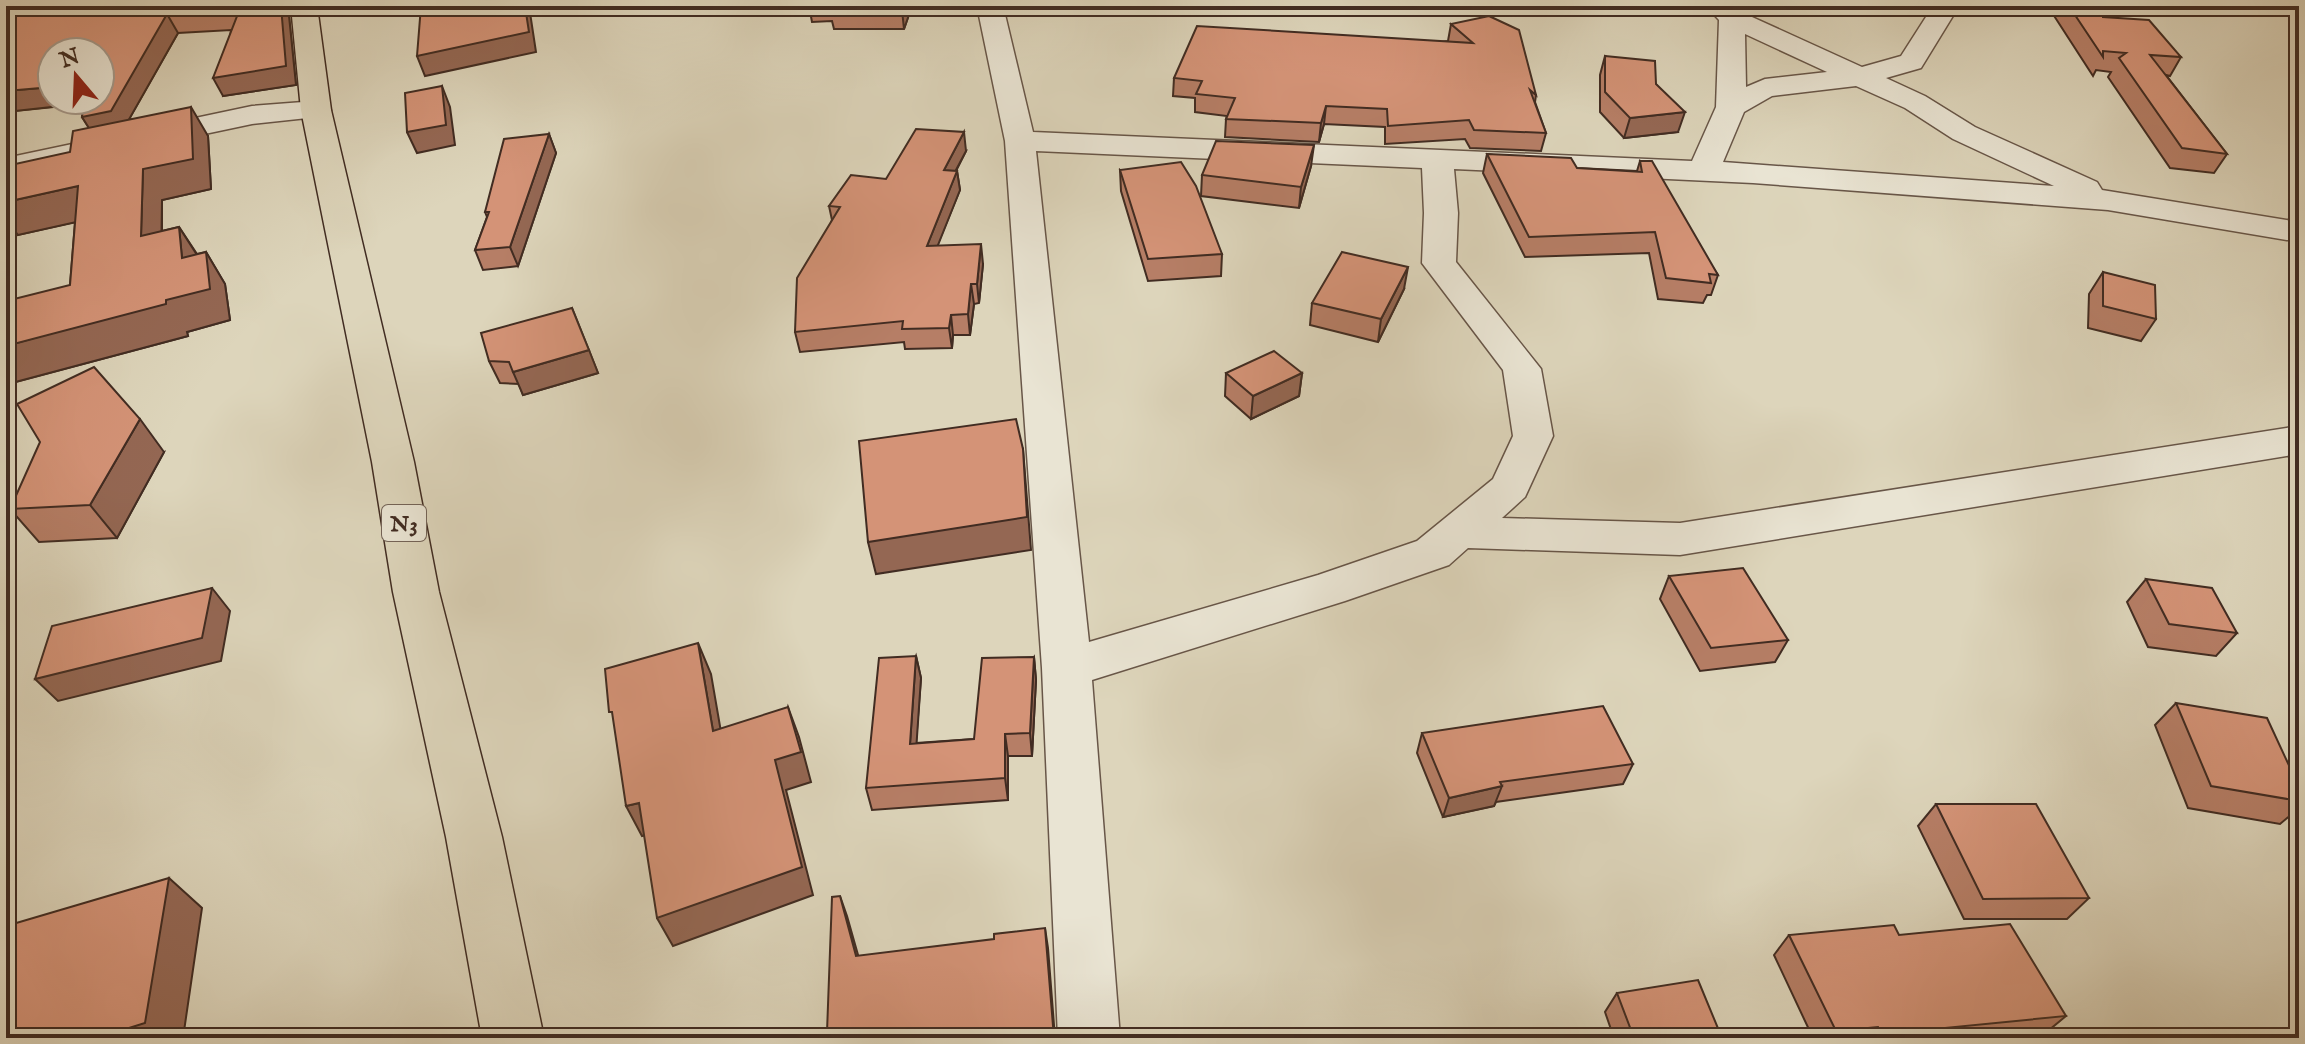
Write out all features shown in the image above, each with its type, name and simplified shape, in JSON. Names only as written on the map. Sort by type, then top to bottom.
[{"type":"highway","name":"N3","points":[[304,6],[316,110],[393,462],[416,592],[474,837],[513,1038]]},
{"type":"street","points":[[990,6],[1020,141],[1067,668],[1089,1038]]},
{"type":"street","points":[[1731,107],[1765,88],[1857,77],[1911,62],[1946,6]]},
{"type":"street","points":[[1703,171],[1731,107],[1725,12],[1915,102],[1964,133],[2108,200]]},
{"type":"street","points":[[6,167],[252,115],[316,110]]},
{"type":"street","points":[[1020,141],[1703,171],[2108,200],[2299,232]]},
{"type":"street","points":[[1067,668],[1419,559],[1433,553],[1510,487],[1533,436],[1522,369],[1439,263],[1441,192],[1437,159]]},
{"type":"street","points":[[1459,532],[1680,539],[2299,440]]},
{"type":"building","points":[[281,6],[286,66],[213,78],[239,11],[167,14],[116,102],[116,36],[36,36],[36,88],[6,91],[6,8]]},
{"type":"building","points":[[421,6],[525,6],[529,32],[417,56]]},
{"type":"building","points":[[832,6],[903,6],[902,10],[830,10]]},
{"type":"building","points":[[2069,6],[2103,6],[2103,17],[2149,20],[2181,57],[2150,55],[2227,154],[2182,148],[2119,58],[2126,53],[2103,51],[2103,57]]},
{"type":"building","points":[[1489,16],[1519,30],[1536,95],[1530,90],[1546,133],[1474,130],[1469,120],[1388,126],[1387,109],[1326,106],[1321,123],[1226,119],[1235,98],[1196,94],[1202,81],[1174,78],[1197,26],[1473,43],[1451,24]]},
{"type":"building","points":[[1605,56],[1655,61],[1656,84],[1685,112],[1630,118],[1605,92]]},
{"type":"building","points":[[442,86],[446,125],[407,132],[405,93]]},
{"type":"building","points":[[191,107],[193,159],[143,169],[141,236],[179,227],[182,258],[206,252],[210,289],[166,300],[166,304],[6,346],[6,301],[70,285],[78,186],[6,202],[6,166],[70,152],[73,131]]},
{"type":"building","points":[[916,129],[964,132],[944,170],[957,171],[927,246],[981,244],[977,284],[971,284],[968,314],[951,315],[949,328],[902,329],[903,321],[795,332],[797,278],[840,207],[829,206],[851,175],[886,179]]},
{"type":"building","points":[[549,134],[510,247],[475,250],[489,212],[485,212],[504,139]]},
{"type":"building","points":[[1216,141],[1314,145],[1301,187],[1202,175]]},
{"type":"building","points":[[1487,154],[1571,158],[1577,168],[1642,172],[1640,161],[1652,161],[1718,275],[1709,274],[1711,283],[1666,278],[1655,232],[1529,237]]},
{"type":"building","points":[[1181,162],[1196,186],[1222,254],[1148,259],[1120,170]]},
{"type":"building","points":[[1342,252],[1408,267],[1381,319],[1312,303]]},
{"type":"building","points":[[2103,272],[2155,285],[2156,319],[2103,306]]},
{"type":"building","points":[[572,308],[589,350],[513,372],[509,362],[489,361],[481,333]]},
{"type":"building","points":[[1274,351],[1302,373],[1253,396],[1226,373]]},
{"type":"building","points":[[94,367],[140,419],[90,505],[10,509],[40,442],[17,404]]},
{"type":"building","points":[[1016,419],[1023,449],[1027,517],[868,542],[859,441]]},
{"type":"building","points":[[1743,568],[1788,640],[1711,648],[1669,576]]},
{"type":"building","points":[[2146,579],[2212,588],[2237,633],[2169,624]]},
{"type":"building","points":[[212,588],[202,638],[35,679],[52,626]]},
{"type":"building","points":[[698,643],[713,731],[788,707],[801,752],[775,760],[802,867],[657,918],[639,803],[626,806],[612,712],[609,712],[605,669]]},
{"type":"building","points":[[916,656],[910,744],[974,739],[982,658],[1034,657],[1030,733],[1005,734],[1005,778],[866,788],[879,658]]},
{"type":"building","points":[[2176,703],[2267,718],[2299,787],[2299,801],[2211,786]]},
{"type":"building","points":[[1603,706],[1633,764],[1500,782],[1502,786],[1449,798],[1422,733]]},
{"type":"building","points":[[1936,804],[2036,804],[2089,898],[1983,899]]},
{"type":"building","points":[[169,878],[145,1023],[97,1038],[6,1038],[6,926]]},
{"type":"building","points":[[840,896],[856,956],[994,939],[994,934],[1045,928],[1054,1038],[807,1038],[807,1035],[827,1032],[832,897]]},
{"type":"building","points":[[2010,924],[2066,1016],[1944,1028],[1949,1038],[1883,1038],[1878,1027],[1836,1031],[1789,935],[1894,925],[1899,935]]},
{"type":"building","points":[[1698,980],[1722,1038],[1634,1038],[1617,993]]}]
